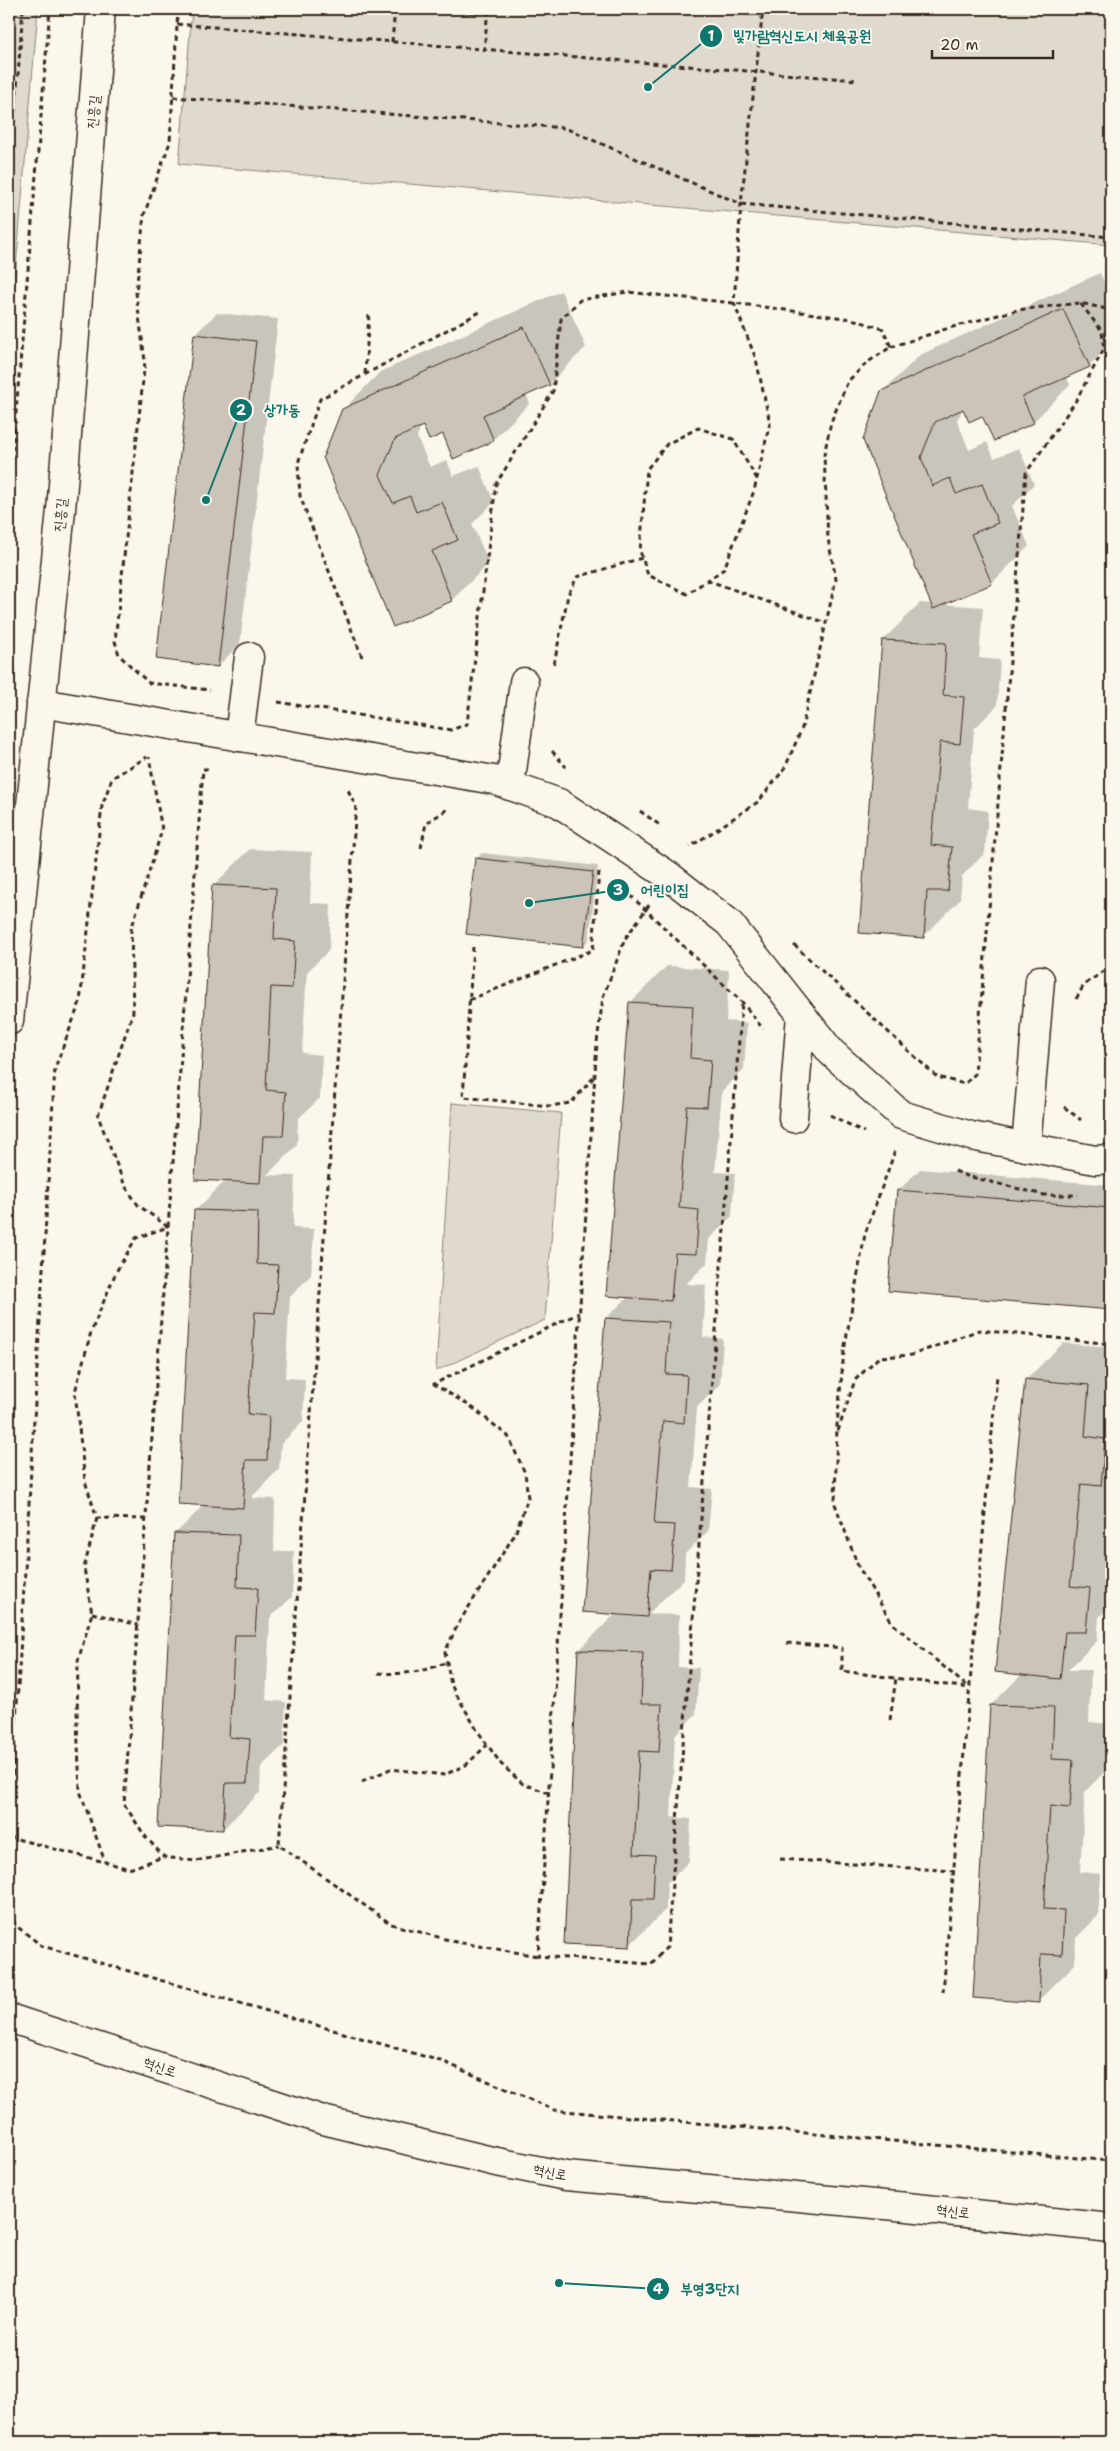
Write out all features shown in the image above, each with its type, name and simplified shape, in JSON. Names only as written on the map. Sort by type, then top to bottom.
[{"type":"street","name":"진흥길","points":[[9,1021],[61,510],[101,9]]},
{"type":"street","points":[[239,737],[249,658]]},
{"type":"street","points":[[510,786],[524,682]]},
{"type":"street","points":[[41,703],[494,780],[559,803],[669,876],[729,923],[831,1052],[901,1115],[971,1136],[1095,1160],[1111,1159]]},
{"type":"street","points":[[1026,1147],[1040,980]]},
{"type":"street","points":[[793,1118],[801,1014]]},
{"type":"street","name":"혁신로","points":[[9,2018],[323,2120],[492,2161],[566,2176],[907,2206],[1111,2228]]},
{"type":"path","points":[[9,193],[23,9]]},
{"type":"path","points":[[9,495],[50,9]]},
{"type":"path","points":[[178,9],[170,142],[144,215],[136,293],[145,361],[115,641],[119,655],[149,683],[244,696],[450,730],[467,724],[496,484],[553,391],[561,319],[580,300],[627,292],[734,303],[852,319],[883,329],[891,347]]},
{"type":"path","points":[[392,42],[395,9]]},
{"type":"path","points":[[484,51],[488,9]]},
{"type":"path","points":[[757,479],[733,439],[698,428],[667,444],[647,469],[640,551],[648,575],[687,594],[724,569],[757,479],[770,423],[756,359],[734,303],[741,204],[762,9]]},
{"type":"path","points":[[178,24],[484,51],[857,80]]},
{"type":"path","points":[[172,97],[565,128],[741,204],[1111,237]]},
{"type":"path","points":[[791,942],[937,1077],[965,1084],[975,1074],[1026,473],[1075,402],[1104,348],[1102,331],[1080,303]]},
{"type":"path","points":[[689,848],[758,802],[785,768],[802,728],[836,579],[828,539],[824,454],[829,430],[848,381],[868,362],[891,347],[949,328],[1016,310],[1080,303],[1111,310]]},
{"type":"path","points":[[362,657],[300,496],[298,464],[320,399],[480,312]]},
{"type":"path","points":[[365,375],[369,314]]},
{"type":"path","points":[[553,671],[568,595],[577,577],[642,558]]},
{"type":"path","points":[[707,580],[826,623]]},
{"type":"path","points":[[551,744],[552,752],[572,774]]},
{"type":"path","points":[[158,758],[148,756],[112,778],[102,806],[80,1002],[55,1068],[9,1837],[129,1869],[164,1857],[196,1861],[280,1844],[391,1924],[456,1942],[538,1956],[651,1964],[667,1947],[742,1002]]},
{"type":"path","points":[[148,756],[162,830],[131,930],[133,1012],[98,1116],[125,1186],[138,1205],[168,1227]]},
{"type":"path","points":[[194,767],[213,770]]},
{"type":"path","points":[[164,1857],[144,1836],[124,1804],[204,769]]},
{"type":"path","points":[[280,1844],[356,806],[346,787]]},
{"type":"path","points":[[636,809],[667,830]]},
{"type":"path","points":[[682,842],[697,855]]},
{"type":"path","points":[[470,1000],[593,950],[599,868]]},
{"type":"path","points":[[538,1956],[594,1076],[603,997],[625,939],[669,876]]},
{"type":"path","points":[[473,947],[463,1096],[549,1106],[571,1103],[594,1076]]},
{"type":"path","points":[[1071,1006],[1084,985],[1111,966]]},
{"type":"path","points":[[1060,1103],[1084,1121]]},
{"type":"path","points":[[897,1146],[865,1234],[844,1352],[836,1436],[835,1504],[858,1566],[892,1623],[970,1688]]},
{"type":"path","points":[[105,1862],[80,1791],[77,1721],[78,1661],[92,1613],[84,1568],[98,1518],[85,1480],[75,1392],[91,1332],[116,1272],[136,1238],[168,1227]]},
{"type":"path","points":[[549,1793],[523,1784],[501,1764],[487,1745],[451,1685],[445,1652],[458,1624],[514,1534],[528,1498],[524,1473],[508,1436],[473,1408],[434,1384],[579,1313]]},
{"type":"path","points":[[836,1436],[855,1380],[879,1357],[912,1355],[978,1330],[1111,1344]]},
{"type":"path","points":[[943,1992],[997,1375]]},
{"type":"path","points":[[98,1518],[146,1519]]},
{"type":"path","points":[[92,1613],[138,1625]]},
{"type":"path","points":[[787,1643],[842,1648],[842,1670],[970,1688]]},
{"type":"path","points":[[378,1673],[402,1675],[428,1670],[447,1662]]},
{"type":"path","points":[[890,1720],[896,1678]]},
{"type":"path","points":[[362,1782],[390,1769],[444,1774],[466,1765],[487,1745]]},
{"type":"path","points":[[780,1859],[954,1871]]},
{"type":"path","points":[[9,1904],[15,1925],[42,1946],[444,2062],[554,2110],[1111,2161]]},
{"type":"path","points":[[1111,1942],[1111,1962]]},
{"type":"shaded area","points":[[9,9],[38,9],[9,351]]},
{"type":"shaded area","points":[[192,9],[1111,9],[1111,245],[179,164]]},
{"type":"shaded area","points":[[452,1103],[561,1113],[545,1320],[436,1371]]},
{"type":"building","points":[[413,9],[479,9],[478,14]]},
{"type":"building","points":[[1063,309],[1090,367],[1022,397],[1034,423],[994,441],[982,416],[969,422],[963,409],[935,422],[921,457],[932,486],[950,478],[956,494],[982,484],[998,523],[971,534],[992,584],[933,609],[863,440],[881,391]]},
{"type":"building","points":[[524,327],[550,385],[483,415],[494,441],[453,459],[443,434],[429,440],[423,426],[395,439],[380,475],[393,503],[410,496],[416,512],[442,502],[458,540],[432,551],[452,601],[393,627],[323,457],[342,409]]},
{"type":"building","points":[[194,334],[256,341],[218,667],[156,659]]},
{"type":"building","points":[[882,640],[946,643],[943,695],[964,697],[960,744],[940,742],[931,845],[952,847],[948,891],[927,891],[924,938],[859,933]]},
{"type":"building","points":[[475,858],[593,872],[583,947],[466,934]]},
{"type":"building","points":[[212,885],[276,888],[274,939],[295,941],[292,988],[271,987],[266,1090],[286,1092],[283,1136],[263,1136],[260,1183],[195,1180]]},
{"type":"building","points":[[629,1002],[693,1006],[690,1058],[711,1060],[707,1107],[687,1106],[679,1208],[699,1210],[696,1254],[675,1253],[671,1301],[606,1296]]},
{"type":"building","points":[[897,1190],[1111,1208],[1111,1310],[888,1291]]},
{"type":"building","points":[[194,1210],[258,1212],[257,1264],[278,1265],[275,1313],[255,1312],[248,1414],[269,1416],[267,1460],[246,1460],[243,1508],[178,1504]]},
{"type":"building","points":[[605,1318],[669,1322],[666,1374],[687,1375],[684,1423],[663,1421],[654,1524],[675,1525],[671,1570],[651,1569],[647,1617],[582,1612]]},
{"type":"building","points":[[1025,1379],[1089,1385],[1085,1436],[1105,1439],[1101,1486],[1081,1484],[1070,1586],[1090,1588],[1086,1632],[1065,1632],[1060,1679],[995,1672]]},
{"type":"building","points":[[174,1533],[239,1535],[237,1587],[258,1588],[255,1635],[235,1635],[229,1737],[250,1739],[247,1783],[226,1783],[223,1830],[158,1827]]},
{"type":"building","points":[[578,1650],[643,1652],[641,1704],[662,1704],[659,1752],[639,1751],[634,1854],[655,1855],[653,1899],[632,1899],[630,1947],[564,1944]]},
{"type":"building","points":[[990,1705],[1054,1707],[1052,1759],[1073,1760],[1070,1808],[1050,1806],[1044,1909],[1064,1910],[1062,1955],[1041,1954],[1039,2003],[973,1998]]},
{"type":"place","name":"빛가람혁신도시 체육공원","points":[[648,87]]},
{"type":"place","name":"상가동","points":[[206,500]]},
{"type":"place","name":"어린이집","points":[[529,903]]},
{"type":"place","name":"부영3단지","points":[[559,2283]]}]
